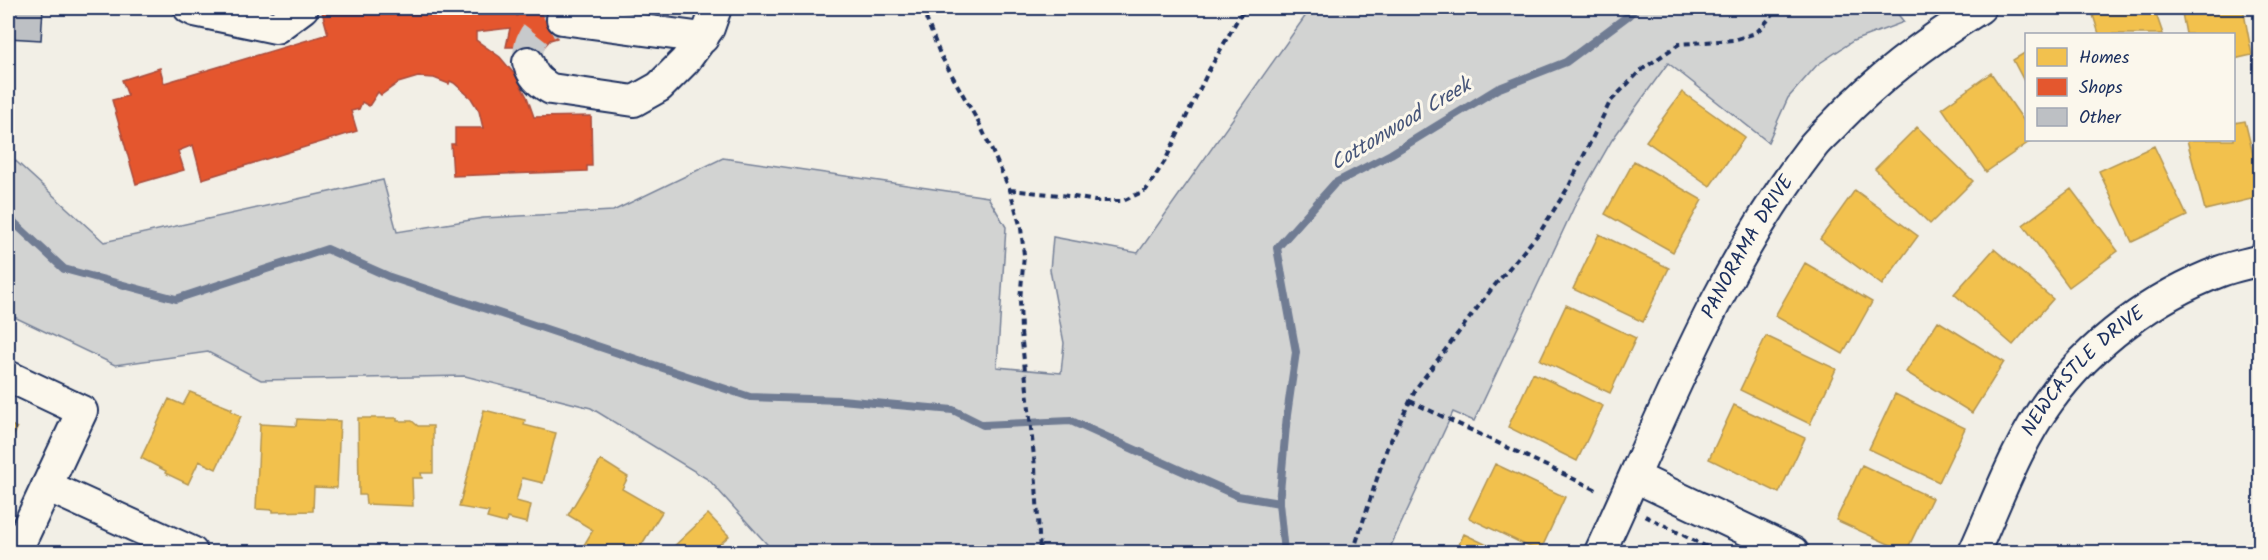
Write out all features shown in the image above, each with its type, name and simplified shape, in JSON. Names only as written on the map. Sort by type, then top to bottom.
[{"type":"street","points":[[189,8],[195,12],[276,28],[303,8]]},
{"type":"street","points":[[528,62],[532,74],[550,89],[634,101],[659,87],[685,61],[709,28],[716,8]]},
{"type":"street","name":"PANORAMA DRIVE","points":[[1600,552],[1699,336],[1766,213],[1814,145],[1865,92],[1936,36],[1980,8]]},
{"type":"street","points":[[562,20],[703,38]]},
{"type":"street","name":"NEWCASTLE DRIVE","points":[[1974,552],[2023,443],[2049,401],[2090,353],[2135,317],[2175,292],[2221,271],[2260,260]]},
{"type":"street","points":[[8,376],[82,411],[16,552]]},
{"type":"street","points":[[47,486],[192,552]]},
{"type":"street","points":[[1629,490],[1792,552]]},
{"type":"path","points":[[922,8],[940,54],[981,127],[1010,190],[1021,228],[1024,255],[1020,300],[1040,552]]},
{"type":"path","points":[[1010,190],[1104,201],[1123,201],[1146,190],[1165,160],[1240,15],[1248,8]]},
{"type":"path","points":[[1353,552],[1387,448],[1417,387],[1480,304],[1540,232],[1569,186],[1610,102],[1640,71],[1680,44],[1733,40],[1756,33],[1776,8]]},
{"type":"path","points":[[1410,401],[1629,490],[1655,523],[1717,552]]},
{"type":"shaded area","points":[[1311,8],[1893,8],[1904,22],[1853,41],[1817,65],[1788,98],[1768,142],[1668,63],[1612,140],[1576,203],[1474,421],[1453,412],[1388,552],[774,552],[709,480],[591,408],[465,376],[261,380],[208,352],[115,365],[8,314],[8,154],[104,242],[383,180],[397,232],[483,218],[613,211],[723,158],[988,197],[1006,227],[997,367],[1061,373],[1064,343],[1050,270],[1053,237],[1138,253]]},
{"type":"building: Homes","points":[[2116,8],[2154,8],[2163,33],[2099,33],[2093,15]]},
{"type":"building: Homes","points":[[2181,8],[2243,8],[2252,55],[2235,59],[2235,33],[2186,33]]},
{"type":"building: Homes","points":[[2025,53],[2025,83],[2013,60]]},
{"type":"building: Homes","points":[[1991,73],[2025,123],[2025,141],[2031,141],[1986,172],[1942,108]]},
{"type":"building: Homes","points":[[1682,92],[1745,137],[1710,186],[1646,141]]},
{"type":"building: Homes","points":[[2245,121],[2260,183],[2260,197],[2205,210],[2187,141],[2235,141],[2235,123]]},
{"type":"building: Homes","points":[[1917,127],[1973,181],[1930,224],[1875,169]]},
{"type":"building: Homes","points":[[2154,146],[2187,216],[2132,242],[2099,171]]},
{"type":"building: Homes","points":[[1634,161],[1702,200],[1673,252],[1605,214]]},
{"type":"building: Homes","points":[[2071,189],[2118,251],[2069,287],[2023,225]]},
{"type":"building: Homes","points":[[1855,190],[1918,236],[1882,285],[1820,239]]},
{"type":"building: Homes","points":[[1599,234],[1669,268],[1643,322],[1573,289]]},
{"type":"building: Homes","points":[[1994,249],[2053,299],[2013,345],[1954,294]]},
{"type":"building: Homes","points":[[1805,263],[1872,302],[1843,354],[1775,316]]},
{"type":"building: Homes","points":[[1566,305],[1636,338],[1610,393],[1540,360]]},
{"type":"building: Homes","points":[[1938,321],[2004,362],[1972,413],[1906,372]]},
{"type":"building: Homes","points":[[1766,336],[1836,369],[1810,424],[1740,390]]},
{"type":"building: Homes","points":[[1533,373],[1603,406],[1577,461],[1508,427]]},
{"type":"building: Homes","points":[[190,392],[232,409],[231,411],[241,416],[216,469],[199,461],[188,484],[141,458],[169,399],[183,405]]},
{"type":"building: Homes","points":[[1895,394],[1965,428],[1939,482],[1869,449]]},
{"type":"building: Homes","points":[[1734,405],[1805,438],[1779,493],[1709,459]]},
{"type":"building: Homes","points":[[484,410],[525,420],[524,425],[556,433],[543,483],[522,478],[516,501],[531,505],[527,523],[507,518],[506,523],[487,518],[489,512],[459,507]]},
{"type":"building: Homes","points":[[358,418],[397,418],[397,421],[412,421],[418,426],[433,426],[433,473],[421,473],[422,478],[412,478],[413,506],[366,504],[365,495],[359,495]]},
{"type":"building: Homes","points":[[297,419],[340,421],[337,488],[314,487],[313,511],[273,512],[273,510],[256,509],[260,424],[296,426]]},
{"type":"building: Homes","points":[[8,423],[17,428],[8,450]]},
{"type":"building: Homes","points":[[601,460],[628,477],[622,489],[662,512],[637,552],[584,552],[581,550],[593,530],[568,515]]},
{"type":"building: Homes","points":[[1495,464],[1565,497],[1540,552],[1469,518]]},
{"type":"building: Homes","points":[[1862,465],[1932,498],[1906,552],[1836,520]]},
{"type":"building: Homes","points":[[708,514],[729,536],[720,544],[728,552],[669,551]]},
{"type":"building: Homes","points":[[1464,534],[1502,552],[1455,552]]},
{"type":"building: Shops","points":[[321,8],[516,8],[517,16],[525,8],[552,8],[557,38],[550,40],[544,47],[506,47],[510,28],[476,32],[476,40],[500,57],[515,75],[527,97],[534,117],[591,116],[592,166],[587,166],[587,171],[453,176],[451,144],[455,144],[455,128],[483,128],[479,111],[471,98],[454,83],[450,81],[449,84],[434,78],[418,77],[398,83],[381,95],[378,92],[369,106],[362,102],[359,109],[351,111],[357,131],[202,179],[193,145],[178,151],[184,170],[136,184],[112,100],[128,96],[122,80],[160,68],[164,83],[328,34]]},
{"type":"building: Other","points":[[8,8],[43,8],[41,40],[8,38]]},
{"type":"waterway","name":"Cottonwood Creek","points":[[1284,552],[1279,503],[1287,415],[1296,352],[1277,248],[1335,183],[1391,154],[1497,89],[1566,62],[1636,8]]},
{"type":"waterway","points":[[8,217],[64,269],[176,299],[327,249],[390,277],[750,397],[841,400],[953,410],[983,425],[1071,421],[1238,496],[1279,503]]},
{"type":"tunnel","points":[[528,62],[528,53],[536,33],[546,24],[562,19]]}]
